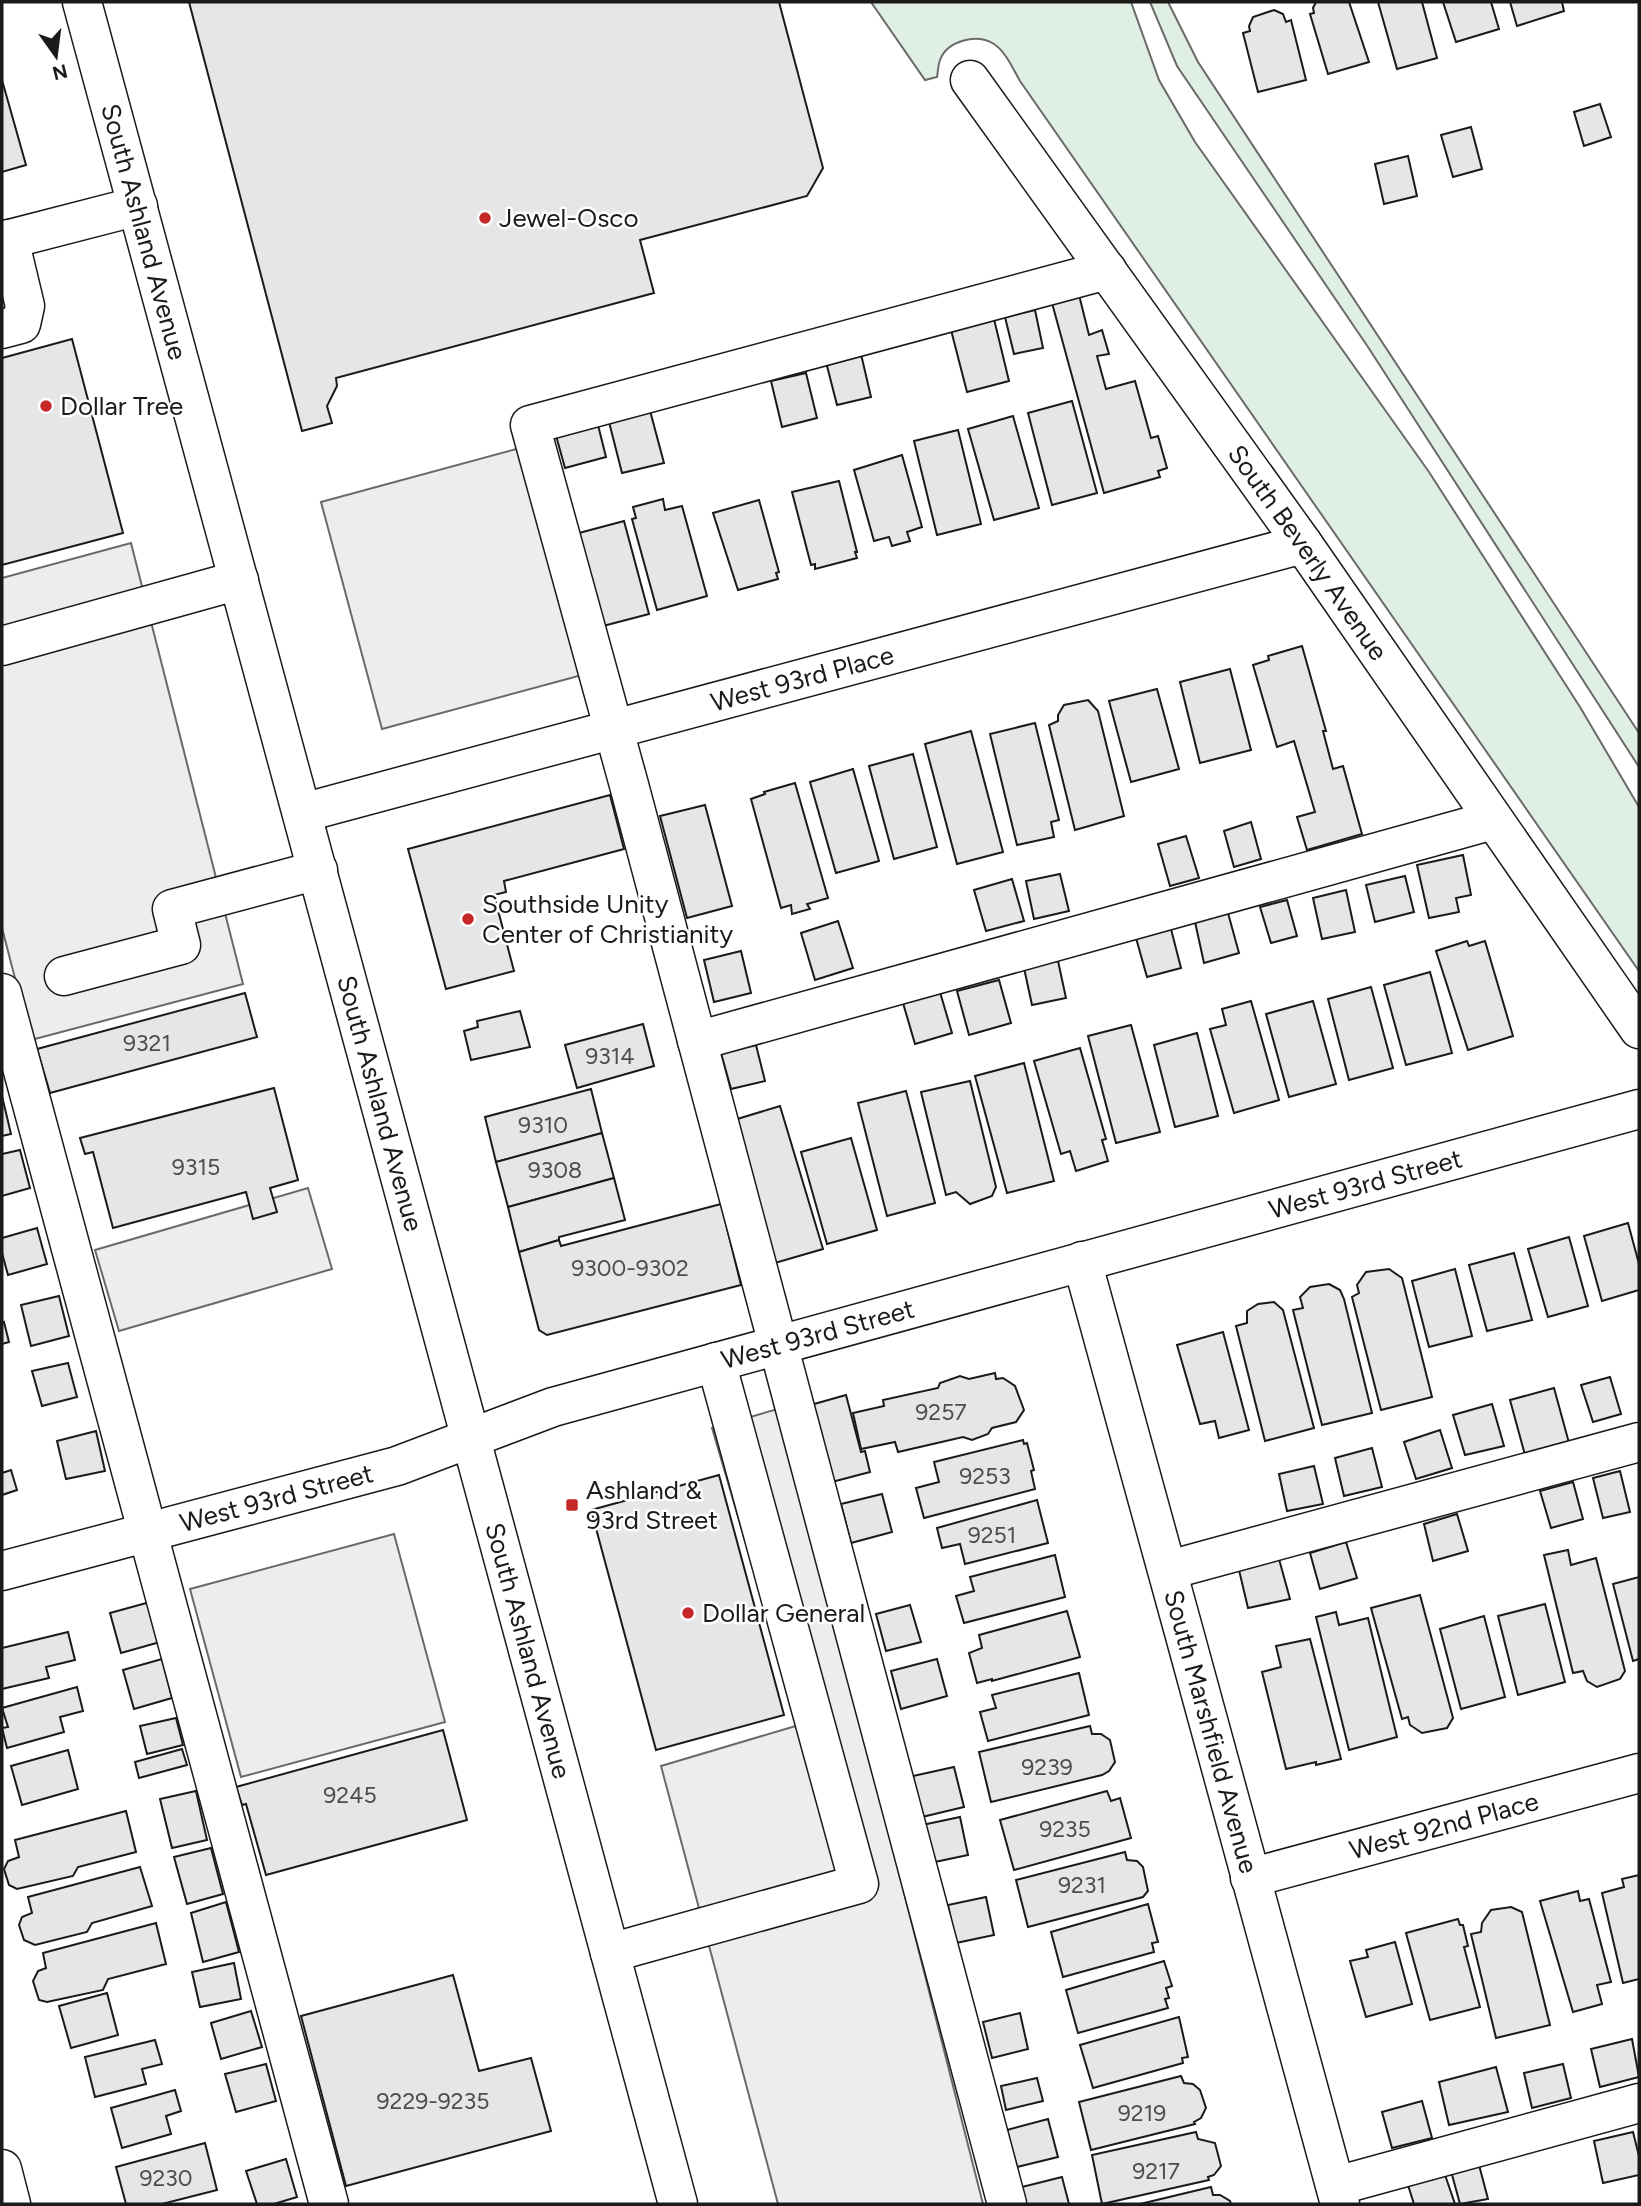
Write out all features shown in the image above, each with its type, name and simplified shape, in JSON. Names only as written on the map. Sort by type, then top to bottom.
[{"type":"street","name":"South Ashland Avenue","points":[[82,2],[678,2204]]},
{"type":"street","name":"South Beverly Avenue","points":[[970,80],[1303,544],[1639,1029]]},
{"type":"street","points":[[2,329],[21,324],[25,306],[5,240],[138,206]]},
{"type":"street","points":[[1007,2204],[614,729],[530,425],[1107,270]]},
{"type":"street","name":"West 93rd Place","points":[[302,813],[1303,544]]},
{"type":"street","points":[[2,646],[239,580]]},
{"type":"street","points":[[697,1041],[1493,820]]},
{"type":"street","points":[[64,976],[181,945],[172,909],[318,870]]},
{"type":"street","points":[[2,993],[329,2204]]},
{"type":"street","name":"West 93rd Street","points":[[2,1570],[397,1466],[553,1407],[1639,1109]]},
{"type":"street","name":"South Marshfield Avenue","points":[[1082,1261],[1169,1570],[1250,1878],[1338,2195]]},
{"type":"street","points":[[611,1953],[859,1884],[716,1362]]},
{"type":"street","points":[[1169,1570],[1639,1442]]},
{"type":"street","name":"West 92nd Place","points":[[1250,1878],[1639,1773]]},
{"type":"street","points":[[1338,2195],[1639,2103]]},
{"type":"street","points":[[2,2169],[11,2204]]},
{"type":"green space","points":[[871,2],[1131,2],[1159,80],[1195,142],[1429,472],[1580,707],[1639,807],[1639,971],[1020,81],[1002,51],[994,44],[979,39],[955,44],[944,53],[939,62],[937,77],[925,80]]},
{"type":"green space","points":[[1150,2],[1168,2],[1198,62],[1639,733],[1639,767],[1368,347],[1177,66]]},
{"type":"shaded area","points":[[520,448],[582,675],[382,729],[321,502]]},
{"type":"shaded area","points":[[131,543],[243,984],[31,1040],[2,928],[2,578]]},
{"type":"shaded area","points":[[308,1188],[332,1269],[119,1331],[95,1250]]},
{"type":"shaded area","points":[[781,1408],[983,2204],[778,2204],[661,1766],[799,1725],[712,1428]]},
{"type":"shaded area","points":[[394,1534],[445,1722],[241,1777],[190,1589]]},
{"type":"building","name":"Jewel-Osco","points":[[189,2],[779,2],[823,168],[807,196],[640,240],[654,293],[336,378],[337,386],[327,406],[332,423],[302,431]]},
{"type":"building","points":[[1316,2],[1349,2],[1369,62],[1328,74],[1310,14],[1314,13]]},
{"type":"building","points":[[1378,2],[1422,2],[1437,58],[1397,69]]},
{"type":"building","points":[[1443,2],[1491,2],[1499,29],[1456,42]]},
{"type":"building","points":[[1510,2],[1562,2],[1564,11],[1517,26]]},
{"type":"building","points":[[1274,10],[1283,14],[1286,22],[1291,20],[1306,80],[1258,92],[1243,33],[1250,31],[1253,17]]},
{"type":"building","points":[[2,80],[26,165],[2,172]]},
{"type":"building","points":[[1600,104],[1611,137],[1584,146],[1574,112]]},
{"type":"building","points":[[1471,127],[1482,169],[1453,177],[1441,135]]},
{"type":"building","points":[[1408,156],[1417,196],[1384,204],[1375,164]]},
{"type":"building","points":[[1079,295],[1089,335],[1102,330],[1109,354],[1097,356],[1106,389],[1135,381],[1151,438],[1158,436],[1167,468],[1158,471],[1160,477],[1104,493],[1052,303]]},
{"type":"building","points":[[1035,310],[1043,348],[1014,354],[1005,317]]},
{"type":"building","points":[[994,319],[1009,381],[967,392],[951,330]]},
{"type":"building","name":"Dollar Tree","points":[[72,339],[123,533],[2,565],[2,358]]},
{"type":"building","points":[[861,354],[871,397],[837,405],[826,362]]},
{"type":"building","points":[[806,373],[817,418],[782,427],[771,381]]},
{"type":"building","points":[[1072,401],[1097,493],[1052,505],[1028,413]]},
{"type":"building","points":[[649,407],[664,463],[622,473],[608,418]]},
{"type":"building","points":[[1013,416],[1039,508],[994,520],[968,429]]},
{"type":"building","points":[[597,421],[606,457],[565,468],[555,432]]},
{"type":"building","points":[[958,430],[981,524],[937,535],[914,441]]},
{"type":"building","points":[[902,455],[922,527],[907,532],[910,541],[892,546],[889,537],[874,541],[854,470]]},
{"type":"building","points":[[839,481],[857,558],[815,569],[815,564],[811,565],[792,492]]},
{"type":"building","points":[[663,499],[665,510],[682,506],[707,596],[657,610],[632,519],[636,518],[633,507]]},
{"type":"building","points":[[759,500],[779,572],[776,573],[778,579],[738,590],[713,513]]},
{"type":"building","points":[[624,521],[649,614],[603,626],[579,533]]},
{"type":"building","points":[[1302,646],[1326,731],[1323,731],[1333,769],[1343,766],[1362,834],[1307,850],[1297,817],[1315,812],[1294,741],[1277,747],[1253,665],[1269,660],[1268,656]]},
{"type":"building","points":[[1230,669],[1251,750],[1200,763],[1180,682]]},
{"type":"building","points":[[1157,689],[1179,769],[1131,782],[1109,701]]},
{"type":"building","points":[[1088,700],[1098,711],[1124,816],[1075,830],[1049,725],[1058,721],[1058,715],[1064,705]]},
{"type":"building","points":[[1035,723],[1059,820],[1051,822],[1054,837],[1017,845],[990,734]]},
{"type":"building","points":[[971,731],[1003,852],[957,864],[925,744]]},
{"type":"building","points":[[913,754],[937,847],[894,859],[869,766]]},
{"type":"building","points":[[853,769],[879,861],[836,873],[810,782]]},
{"type":"building","points":[[795,783],[828,898],[807,904],[810,909],[792,914],[791,905],[781,908],[751,799],[765,794],[764,792]]},
{"type":"building","points":[[610,795],[624,849],[504,881],[506,892],[494,895],[514,971],[446,989],[408,849]]},
{"type":"building","points":[[705,805],[732,906],[687,918],[660,816]]},
{"type":"building","points":[[1251,822],[1261,859],[1234,867],[1224,831]]},
{"type":"building","points":[[1186,836],[1199,878],[1170,886],[1158,844]]},
{"type":"building","points":[[1463,855],[1471,895],[1456,898],[1459,912],[1429,918],[1417,865]]},
{"type":"building","points":[[1060,874],[1069,911],[1034,919],[1026,881]]},
{"type":"building","points":[[1405,876],[1414,912],[1375,922],[1366,885]]},
{"type":"building","points":[[1012,879],[1024,921],[986,931],[974,890]]},
{"type":"building","points":[[1346,890],[1355,932],[1322,939],[1313,898]]},
{"type":"building","points":[[1287,900],[1297,936],[1271,943],[1260,907]]},
{"type":"building","points":[[1228,913],[1239,953],[1204,963],[1195,922]]},
{"type":"building","points":[[838,921],[853,968],[815,980],[801,933]]},
{"type":"building","points":[[1171,929],[1181,968],[1147,977],[1136,938]]},
{"type":"building","points":[[1467,941],[1469,946],[1485,941],[1513,1036],[1468,1050],[1436,951]]},
{"type":"building","points":[[741,951],[751,993],[714,1002],[704,960]]},
{"type":"building","points":[[1058,961],[1066,998],[1032,1005],[1024,968]]},
{"type":"building","points":[[1430,972],[1452,1053],[1406,1065],[1384,985]]},
{"type":"building","points":[[999,980],[1011,1023],[969,1035],[957,991]]},
{"type":"building","points":[[1371,987],[1393,1068],[1349,1080],[1328,999]]},
{"type":"building","points":[[940,992],[952,1033],[915,1044],[903,1003]]},
{"type":"building","points":[[245,993],[257,1037],[50,1093],[37,1049]]},
{"type":"building","points":[[1251,1001],[1279,1100],[1234,1113],[1210,1029],[1226,1025],[1222,1009]]},
{"type":"building","points":[[1313,1001],[1336,1084],[1289,1097],[1266,1014]]},
{"type":"building","points":[[520,1011],[530,1047],[471,1060],[464,1031],[478,1027],[477,1021]]},
{"type":"building","points":[[643,1024],[654,1066],[577,1088],[565,1045]]},
{"type":"building","points":[[1131,1025],[1160,1132],[1116,1143],[1088,1036]]},
{"type":"building","points":[[1197,1033],[1218,1116],[1175,1127],[1154,1045]]},
{"type":"building","points":[[756,1045],[765,1081],[731,1089],[721,1053]]},
{"type":"building","points":[[1080,1048],[1106,1139],[1102,1140],[1108,1161],[1076,1171],[1070,1151],[1061,1154],[1034,1061]]},
{"type":"building","points":[[1024,1063],[1054,1181],[1007,1193],[975,1076]]},
{"type":"building","points":[[970,1081],[996,1187],[992,1196],[970,1204],[956,1192],[946,1195],[921,1092]]},
{"type":"building","points":[[274,1088],[298,1180],[270,1188],[277,1212],[253,1219],[246,1192],[113,1228],[93,1152],[85,1154],[80,1138]]},
{"type":"building","points":[[591,1089],[602,1133],[496,1162],[485,1117]]},
{"type":"building","points":[[906,1091],[935,1203],[887,1216],[858,1103]]},
{"type":"building","points":[[2,1096],[11,1134],[2,1136]]},
{"type":"building","points":[[780,1106],[823,1249],[768,1265],[734,1120]]},
{"type":"building","points":[[602,1133],[614,1178],[508,1207],[496,1162]]},
{"type":"building","points":[[851,1138],[877,1230],[827,1244],[801,1152]]},
{"type":"building","points":[[20,1150],[30,1188],[2,1196],[2,1154]]},
{"type":"building","points":[[614,1178],[625,1220],[559,1237],[559,1240],[519,1252],[508,1207]]},
{"type":"building","points":[[721,1204],[741,1285],[547,1335],[539,1330],[519,1252],[559,1240],[561,1246]]},
{"type":"building","points":[[1628,1223],[1639,1264],[1639,1290],[1602,1301],[1584,1236]]},
{"type":"building","points":[[37,1228],[47,1264],[8,1275],[2,1253],[2,1238]]},
{"type":"building","points":[[1569,1237],[1588,1306],[1548,1317],[1528,1249]]},
{"type":"building","points":[[1514,1253],[1532,1320],[1487,1331],[1469,1265]]},
{"type":"building","points":[[1389,1269],[1402,1278],[1432,1397],[1381,1410],[1352,1297],[1359,1293],[1357,1285],[1366,1272]]},
{"type":"building","points":[[1455,1269],[1472,1336],[1429,1347],[1412,1281]]},
{"type":"building","points":[[1329,1284],[1340,1290],[1344,1299],[1372,1413],[1322,1425],[1293,1310],[1303,1308],[1300,1297],[1310,1287]]},
{"type":"building","points":[[59,1296],[69,1336],[31,1346],[21,1305]]},
{"type":"building","points":[[1274,1302],[1283,1310],[1314,1428],[1265,1441],[1236,1326],[1247,1323],[1247,1311],[1258,1304]]},
{"type":"building","points":[[4,1322],[9,1342],[2,1344],[2,1323]]},
{"type":"building","points":[[1223,1332],[1249,1430],[1219,1438],[1215,1421],[1200,1424],[1177,1345]]},
{"type":"building","points":[[68,1363],[77,1397],[42,1406],[32,1371]]},
{"type":"building","points":[[995,1373],[996,1379],[1003,1378],[1015,1386],[1024,1410],[1016,1422],[992,1428],[988,1434],[972,1440],[963,1437],[898,1452],[895,1442],[861,1449],[853,1413],[884,1406],[883,1400],[938,1388],[940,1383],[960,1376],[969,1379]]},
{"type":"building","points":[[1610,1377],[1621,1414],[1593,1422],[1581,1385]]},
{"type":"building","points":[[1554,1388],[1569,1443],[1525,1455],[1510,1400]]},
{"type":"building","points":[[846,1395],[861,1452],[865,1451],[870,1472],[828,1483],[807,1406]]},
{"type":"building","points":[[1492,1404],[1504,1446],[1465,1455],[1453,1415]]},
{"type":"building","points":[[1440,1430],[1452,1468],[1416,1479],[1404,1442]]},
{"type":"building","points":[[96,1431],[105,1471],[66,1479],[57,1441]]},
{"type":"building","points":[[1023,1440],[1024,1444],[1027,1443],[1034,1470],[1031,1471],[1035,1489],[924,1518],[916,1488],[939,1482],[934,1462]]},
{"type":"building","points":[[1372,1448],[1382,1487],[1344,1496],[1335,1458]]},
{"type":"building","points":[[1314,1466],[1323,1504],[1287,1511],[1279,1474]]},
{"type":"building","points":[[11,1470],[17,1490],[2,1495],[2,1473]]},
{"type":"building","points":[[1620,1471],[1630,1512],[1603,1518],[1593,1478]]},
{"type":"building","name":"Dollar General","points":[[719,1475],[784,1715],[656,1750],[591,1510]]},
{"type":"building","points":[[1573,1482],[1583,1519],[1551,1528],[1540,1491]]},
{"type":"building","points":[[882,1494],[892,1532],[851,1543],[841,1504]]},
{"type":"building","points":[[1037,1500],[1048,1543],[965,1564],[960,1544],[942,1548],[937,1528]]},
{"type":"building","points":[[1457,1514],[1468,1551],[1433,1561],[1424,1524]]},
{"type":"building","points":[[1346,1542],[1357,1578],[1320,1589],[1310,1553]]},
{"type":"building","points":[[1568,1550],[1571,1565],[1596,1558],[1625,1671],[1620,1679],[1597,1687],[1587,1681],[1583,1671],[1573,1673],[1544,1555]]},
{"type":"building","points":[[1055,1555],[1065,1597],[964,1623],[956,1596],[974,1591],[970,1577]]},
{"type":"building","points":[[1279,1559],[1290,1599],[1248,1608],[1239,1570]]},
{"type":"building","points":[[1639,1577],[1639,1659],[1633,1661],[1613,1584]]},
{"type":"building","points":[[1420,1595],[1453,1718],[1447,1728],[1422,1733],[1410,1725],[1408,1717],[1402,1719],[1371,1608]]},
{"type":"building","points":[[150,1602],[160,1642],[121,1653],[110,1613]]},
{"type":"building","points":[[1545,1604],[1565,1682],[1518,1695],[1498,1616]]},
{"type":"building","points":[[910,1605],[921,1642],[886,1651],[876,1614]]},
{"type":"building","points":[[1067,1611],[1080,1657],[977,1683],[969,1653],[982,1648],[979,1635]]},
{"type":"building","points":[[1336,1612],[1339,1625],[1368,1618],[1397,1737],[1349,1750],[1316,1617]]},
{"type":"building","points":[[1484,1616],[1505,1697],[1461,1709],[1440,1629]]},
{"type":"building","points":[[68,1632],[75,1660],[46,1667],[49,1678],[2,1689],[2,1648]]},
{"type":"building","points":[[1310,1639],[1341,1759],[1286,1769],[1262,1672],[1281,1667],[1276,1646]]},
{"type":"building","points":[[162,1659],[172,1698],[134,1709],[123,1670]]},
{"type":"building","points":[[937,1659],[947,1696],[901,1709],[891,1671]]},
{"type":"building","points":[[1079,1673],[1089,1715],[988,1741],[980,1712],[996,1708],[992,1695]]},
{"type":"building","points":[[77,1687],[83,1711],[60,1717],[64,1732],[7,1748],[2,1728],[8,1727],[2,1708]]},
{"type":"building","points":[[176,1718],[183,1745],[147,1754],[140,1726]]},
{"type":"building","points":[[1090,1726],[1092,1734],[1101,1734],[1110,1740],[1115,1762],[1109,1771],[991,1802],[979,1752]]},
{"type":"building","points":[[443,1730],[467,1820],[266,1875],[246,1804],[242,1805],[236,1787]]},
{"type":"building","points":[[182,1749],[187,1765],[139,1778],[135,1762]]},
{"type":"building","points":[[68,1750],[78,1789],[22,1805],[11,1766]]},
{"type":"building","points":[[954,1767],[964,1807],[922,1817],[913,1776]]},
{"type":"building","points":[[196,1791],[207,1840],[172,1848],[160,1799]]},
{"type":"building","points":[[1107,1791],[1111,1801],[1120,1798],[1131,1838],[1014,1870],[1000,1820]]},
{"type":"building","points":[[126,1811],[136,1852],[78,1867],[73,1876],[17,1889],[9,1885],[4,1869],[8,1861],[19,1857],[15,1840]]},
{"type":"building","points":[[960,1817],[968,1855],[930,1863],[922,1825]]},
{"type":"building","points":[[211,1848],[223,1894],[187,1904],[174,1857]]},
{"type":"building","points":[[1125,1852],[1127,1860],[1137,1861],[1143,1867],[1148,1891],[1143,1897],[1028,1927],[1016,1880]]},
{"type":"building","points":[[140,1867],[152,1906],[92,1923],[87,1932],[35,1945],[24,1940],[19,1925],[22,1917],[32,1913],[28,1897]]},
{"type":"building","points":[[1639,1875],[1639,1979],[1623,1983],[1602,1893],[1624,1887],[1622,1879]]},
{"type":"building","points":[[1578,1891],[1580,1901],[1589,1899],[1611,1982],[1597,1985],[1602,2004],[1573,2012],[1540,1901]]},
{"type":"building","points":[[986,1897],[994,1935],[956,1943],[948,1905]]},
{"type":"building","points":[[226,1902],[239,1952],[203,1962],[191,1913]]},
{"type":"building","points":[[1148,1904],[1158,1942],[1152,1943],[1154,1952],[1063,1977],[1051,1932]]},
{"type":"building","points":[[1511,1907],[1522,1912],[1550,2025],[1496,2038],[1471,1934],[1481,1932],[1482,1923],[1491,1910]]},
{"type":"building","points":[[1458,1919],[1460,1925],[1463,1925],[1468,1946],[1464,1947],[1480,2007],[1430,2020],[1406,1933]]},
{"type":"building","points":[[156,1923],[166,1964],[108,1979],[103,1990],[47,2002],[39,2000],[33,1981],[38,1971],[46,1968],[43,1953]]},
{"type":"building","points":[[1395,1942],[1412,2004],[1366,2017],[1350,1961],[1368,1957],[1366,1950]]},
{"type":"building","points":[[1164,1961],[1172,1986],[1166,1988],[1168,2008],[1078,2033],[1066,1990]]},
{"type":"building","points":[[234,1963],[241,1999],[200,2007],[192,1972]]},
{"type":"building","points":[[453,1975],[479,2071],[531,2058],[551,2131],[346,2186],[301,2016]]},
{"type":"building","points":[[107,1993],[118,2035],[71,2048],[59,2006]]},
{"type":"building","points":[[251,2011],[262,2047],[221,2059],[211,2023]]},
{"type":"building","points":[[1020,2013],[1028,2049],[992,2058],[983,2022]]},
{"type":"building","points":[[1179,2017],[1188,2057],[1182,2058],[1183,2063],[1093,2088],[1080,2045]]},
{"type":"building","points":[[1632,2039],[1639,2077],[1600,2087],[1591,2049]]},
{"type":"building","points":[[155,2040],[162,2064],[142,2069],[146,2084],[95,2097],[85,2057]]},
{"type":"building","points":[[266,2064],[276,2101],[236,2112],[225,2074]]},
{"type":"building","points":[[1563,2064],[1571,2098],[1532,2108],[1524,2073]]},
{"type":"building","points":[[1496,2067],[1508,2112],[1449,2125],[1439,2082]]},
{"type":"building","points":[[1181,2076],[1184,2083],[1193,2084],[1200,2090],[1206,2108],[1195,2124],[1091,2150],[1079,2102]]},
{"type":"building","points":[[1037,2078],[1043,2101],[1006,2110],[1001,2086]]},
{"type":"building","points":[[175,2090],[181,2111],[166,2116],[171,2134],[122,2148],[111,2108]]},
{"type":"building","points":[[1422,2101],[1432,2138],[1392,2148],[1382,2112]]},
{"type":"building","points":[[1048,2119],[1058,2157],[1017,2167],[1007,2130]]},
{"type":"building","points":[[1196,2132],[1198,2139],[1215,2143],[1221,2166],[1214,2175],[1208,2177],[1209,2180],[1102,2204],[1092,2155]]},
{"type":"building","points":[[1633,2132],[1639,2156],[1639,2175],[1603,2183],[1594,2141]]},
{"type":"building","points":[[205,2143],[217,2190],[162,2204],[126,2204],[116,2167]]},
{"type":"building","points":[[286,2159],[297,2197],[274,2204],[257,2204],[246,2171]]},
{"type":"building","points":[[1479,2165],[1488,2199],[1460,2204],[1451,2171]]},
{"type":"building","points":[[1444,2172],[1455,2204],[1414,2204],[1407,2182]]},
{"type":"building","points":[[1062,2177],[1069,2204],[1026,2204],[1022,2187]]},
{"type":"building","points":[[1211,2187],[1213,2195],[1220,2195],[1231,2204],[1140,2204]]},
{"type":"place","name":"Jewel-Osco","points":[[485,218]]},
{"type":"place","name":"Dollar Tree","points":[[46,406]]},
{"type":"place","name":"Southside Unity Center of Christianity","points":[[468,919]]},
{"type":"place","name":"Ashland & 93rd Street","points":[[572,1505]]},
{"type":"place","name":"Dollar General","points":[[688,1613]]}]
